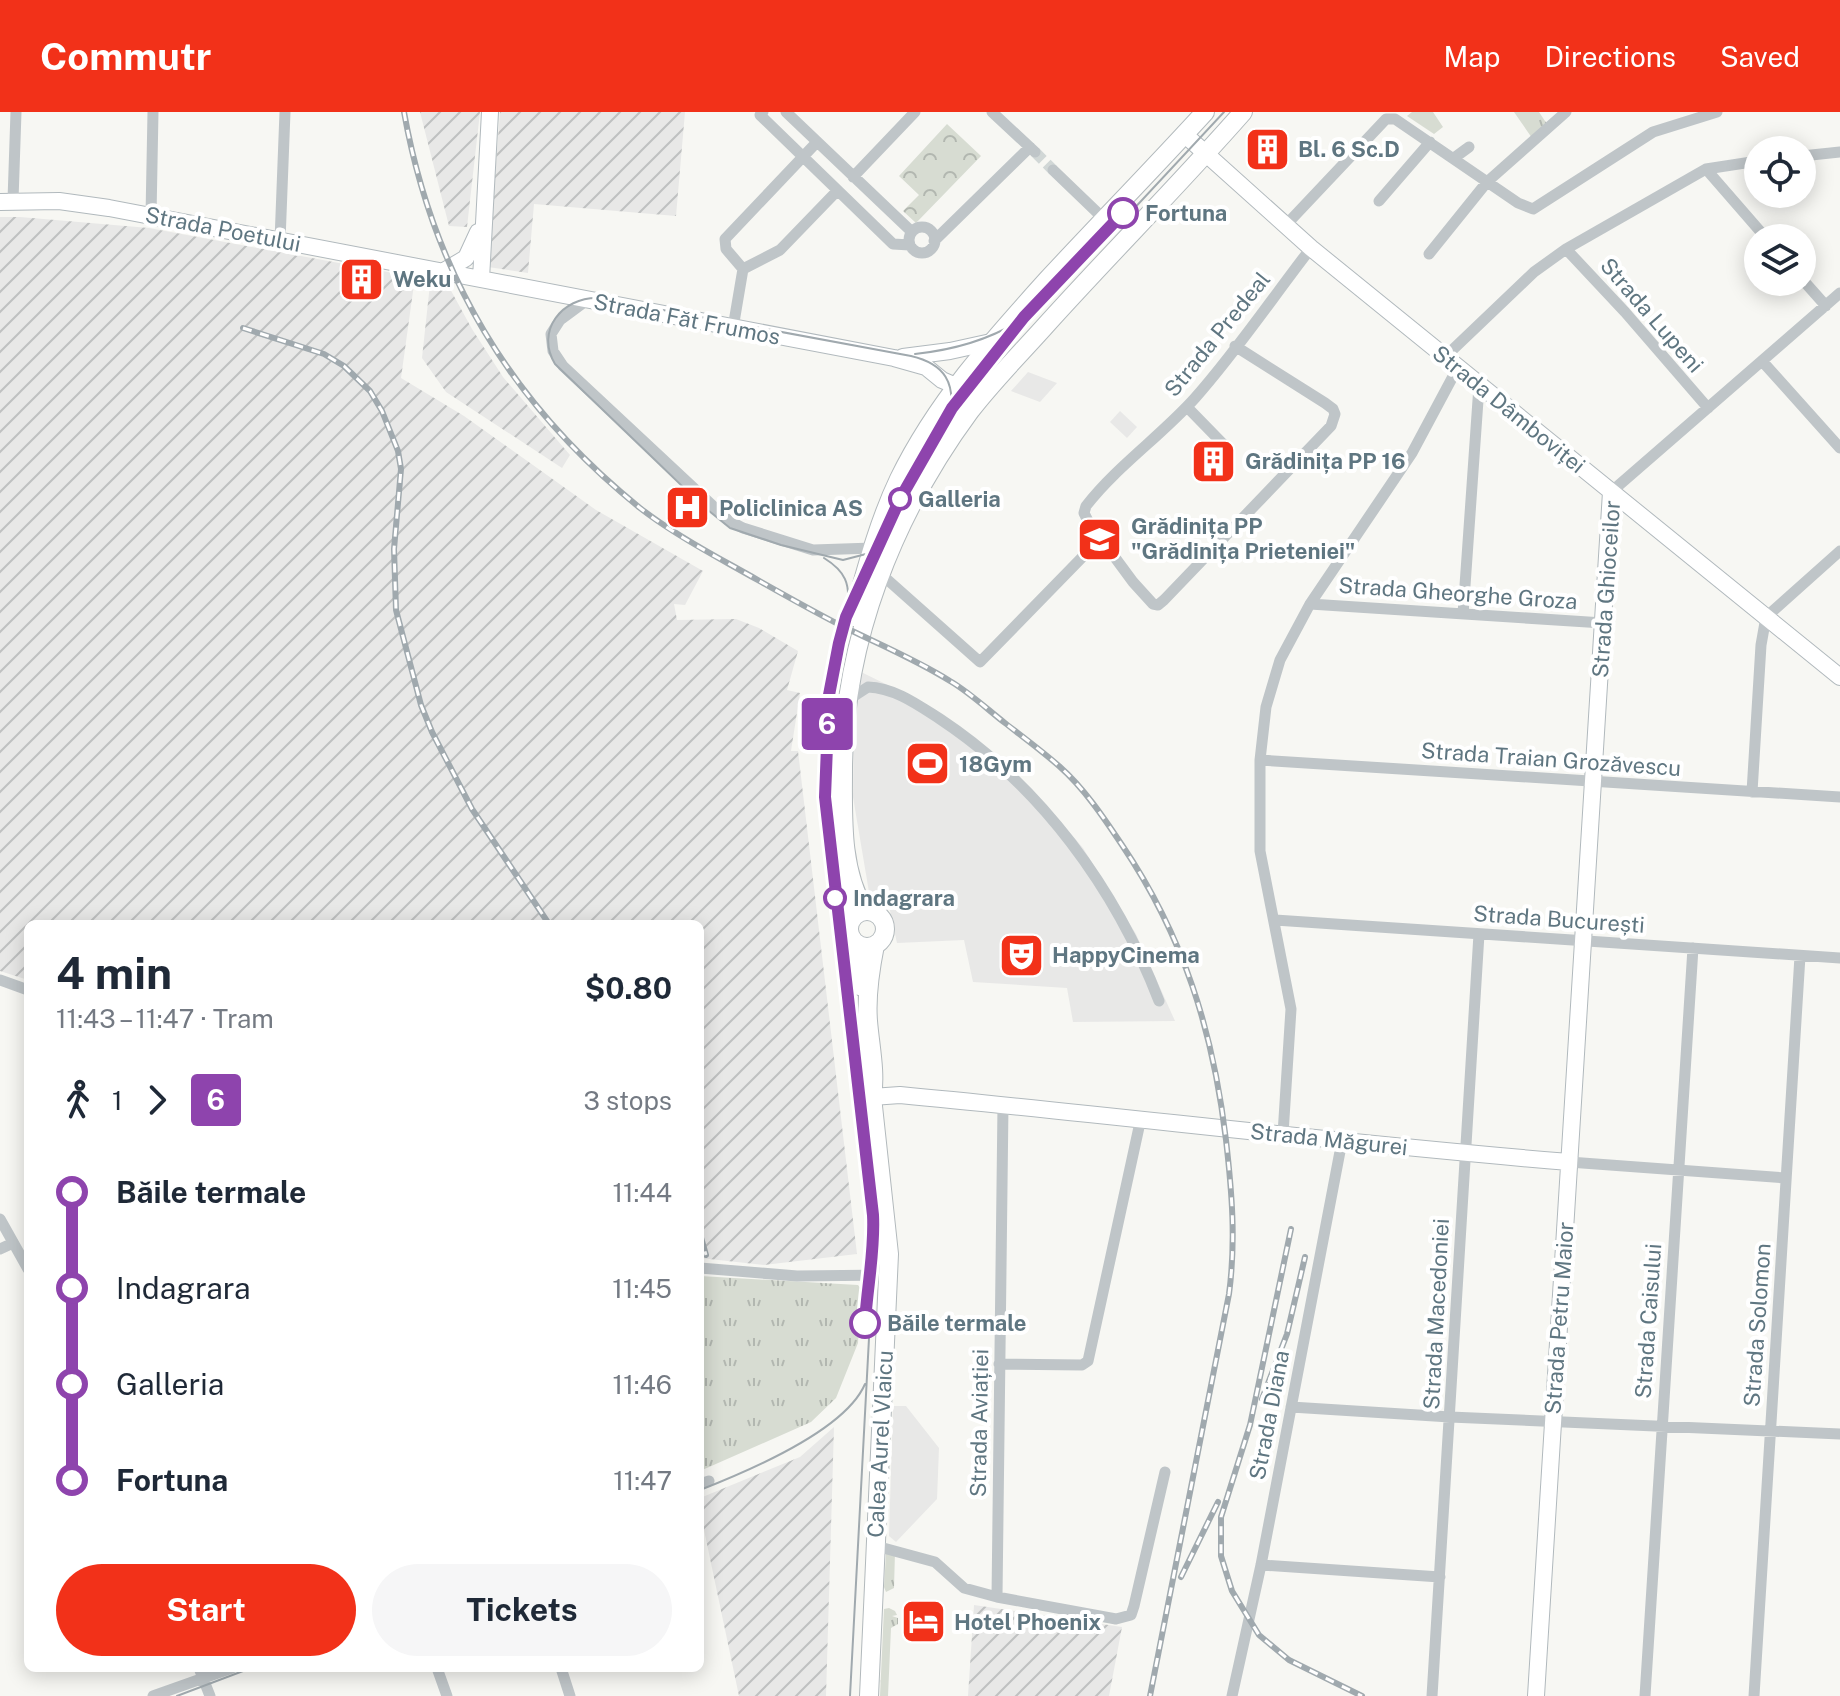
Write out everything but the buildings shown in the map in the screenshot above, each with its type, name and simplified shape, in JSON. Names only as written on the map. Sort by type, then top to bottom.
[{"type":"main road","name":"Calea Aurel Vlaicu","points":[[858,915],[835,838],[834,728],[841,667],[873,548],[903,472],[956,386],[991,342],[1205,112]]},
{"type":"main road","name":"Calea Aurel Vlaicu","points":[[872,1097],[866,1091],[859,1037],[857,1007],[860,967],[850,934],[858,915],[847,859],[843,786],[846,702],[851,667],[859,634],[881,574],[934,465],[972,409],[1243,112]]},
{"type":"main road","name":"Calea Aurel Vlaicu","points":[[858,915],[878,914],[884,925],[884,935],[875,945],[867,1010],[874,1082],[872,1097],[888,1242],[869,1696]]},
{"type":"main road","points":[[854,942],[864,946],[875,945]]},
{"type":"street","points":[[6,201],[16,112]]},
{"type":"street","points":[[151,216],[153,112]]},
{"type":"street","points":[[280,241],[285,112]]},
{"type":"street","points":[[481,279],[490,112]]},
{"type":"street","points":[[786,112],[912,232]]},
{"type":"street","points":[[853,177],[915,112]]},
{"type":"street","points":[[761,114],[893,244],[910,245],[922,252],[931,248],[934,241],[1032,150],[992,112]]},
{"type":"street","points":[[1429,254],[1487,182],[1566,112]]},
{"type":"street","points":[[1285,226],[1379,117],[1400,115],[1430,142],[1487,182],[1525,207],[1537,208],[1653,132],[1717,112]]},
{"type":"street","name":"Strada Dâmboviței","points":[[1184,134],[1311,248],[1840,677]]},
{"type":"street","points":[[733,328],[743,269],[726,249],[725,239],[817,142]]},
{"type":"street","points":[[1379,201],[1430,142]]},
{"type":"street","points":[[1454,158],[1469,147]]},
{"type":"street","points":[[1816,155],[1840,152]]},
{"type":"street","points":[[1283,1134],[1291,1009],[1261,860],[1260,760],[1263,720],[1285,650],[1310,604],[1412,453],[1452,362],[1534,272],[1566,249],[1706,169],[1744,163]]},
{"type":"street","points":[[1706,169],[1754,224]]},
{"type":"street","points":[[1053,170],[1104,219]]},
{"type":"street","points":[[743,269],[780,250],[837,191]]},
{"type":"street","name":"Strada Poetului","points":[[6,201],[59,201],[151,216],[481,279]]},
{"type":"street","points":[[444,271],[461,262],[471,251],[483,211]]},
{"type":"street","points":[[912,232],[927,228],[933,234],[934,241]]},
{"type":"street","points":[[910,245],[912,232]]},
{"type":"street","name":"Strada Predeal","points":[[1100,539],[1085,516],[1084,510],[1089,502],[1187,407],[1311,248]]},
{"type":"street","name":"Strada Lupeni","points":[[1566,249],[1708,408]]},
{"type":"street","name":"Strada Făt Frumos","points":[[481,279],[894,358],[926,367],[942,380],[956,386]]},
{"type":"street","name":"Strada Ghioceilor","points":[[1583,940],[1611,492],[1840,293]]},
{"type":"street","points":[[1816,295],[1826,306]]},
{"type":"street","points":[[587,300],[560,320],[551,334],[552,346],[563,366],[728,520],[743,528],[821,552],[833,548],[873,548]]},
{"type":"street","name":"Strada Făt Frumos","points":[[894,358],[991,342]]},
{"type":"street","points":[[881,574],[980,662],[1100,539],[1133,582],[1156,605],[1160,604],[1334,419],[1333,409],[1325,403],[1235,346]]},
{"type":"street","points":[[1762,361],[1840,448]]},
{"type":"street","points":[[956,386],[995,382]]},
{"type":"street","points":[[1463,614],[1479,386]]},
{"type":"street","points":[[1187,407],[1227,448]]},
{"type":"street","points":[[1752,792],[1761,645],[1766,617],[1840,551]]},
{"type":"street","name":"Strada Gheorghe Groza","points":[[1310,604],[1603,623]]},
{"type":"street","points":[[851,667],[868,687],[891,691],[946,724],[1002,767],[1038,804],[1074,846],[1106,893],[1134,943],[1159,1001]]},
{"type":"street","points":[[846,702],[868,687]]},
{"type":"street","name":"Strada Traian Grozăvescu","points":[[1260,760],[1840,797]]},
{"type":"street","name":"Strada București","points":[[1275,920],[1840,958]]},
{"type":"street","name":"Strada Macedoniei","points":[[1432,1696],[1479,934]]},
{"type":"street","name":"Strada Petru Maior","points":[[1536,1696],[1583,940]]},
{"type":"street","name":"Strada Caisului","points":[[1645,1696],[1693,948]]},
{"type":"street","name":"Strada Solomon","points":[[1754,1696],[1800,956]]},
{"type":"street","points":[[0,980],[24,989]]},
{"type":"street","name":"Strada Măgurei","points":[[872,1097],[900,1095],[1465,1154],[1786,1178]]},
{"type":"street","name":"Strada Aviației","points":[[997,1597],[1003,1105]]},
{"type":"street","points":[[999,1364],[1082,1365],[1088,1361],[1141,1118]]},
{"type":"street","name":"Strada Diana","points":[[1232,1696],[1261,1565],[1342,1141]]},
{"type":"street","points":[[0,1219],[24,1262]]},
{"type":"street","points":[[0,1249],[13,1243]]},
{"type":"street","points":[[704,1268],[797,1276],[888,1275]]},
{"type":"street","points":[[1291,1407],[1840,1434]]},
{"type":"street","points":[[876,1546],[935,1562],[964,1588],[1100,1617],[1125,1618],[1131,1615],[1155,1526],[1165,1472]]},
{"type":"street","points":[[1261,1565],[1440,1577]]},
{"type":"street","points":[[438,1672],[447,1696]]},
{"type":"street","points":[[562,1672],[570,1696]]},
{"type":"street","points":[[153,1696],[201,1674],[210,1696]]},
{"type":"shaded area","points":[[420,112],[480,112],[467,227],[449,226]]},
{"type":"shaded area","points":[[500,112],[685,112],[676,216],[534,204],[528,273],[488,267]]},
{"type":"shaded area","points":[[0,217],[149,228],[415,277],[401,378],[464,416],[596,510],[703,571],[685,605],[674,604],[677,620],[736,619],[759,628],[798,651],[787,690],[800,693],[791,751],[798,751],[857,1254],[764,1265],[704,1258],[704,920],[24,920],[24,979],[0,971]]},
{"type":"shaded area","points":[[430,284],[449,287],[503,377],[570,455],[562,468],[446,392],[422,358]]},
{"type":"shaded area","points":[[1028,372],[1057,383],[1040,402],[1011,391]]},
{"type":"shaded area","points":[[1120,411],[1137,427],[1127,438],[1110,422]]},
{"type":"shaded area","points":[[859,671],[902,692],[1055,815],[1083,848],[1136,934],[1175,1021],[1073,1022],[1067,988],[973,982],[964,940],[897,943],[889,906],[880,899],[870,898],[853,797],[854,704]]},
{"type":"shaded area","points":[[893,1406],[906,1406],[939,1448],[937,1499],[896,1542],[889,1536]]},
{"type":"shaded area","points":[[834,1427],[826,1696],[739,1696],[704,1530],[704,1496],[800,1457]]},
{"type":"shaded area","points":[[974,1605],[1122,1627],[1109,1696],[968,1696]]},
{"type":"green space","points":[[1412,112],[1433,112],[1443,127],[1434,134],[1407,116]]},
{"type":"green space","points":[[1514,112],[1539,112],[1547,124],[1532,138]]},
{"type":"green space","points":[[947,124],[981,156],[916,223],[903,211],[919,195],[899,176]]},
{"type":"green space","points":[[704,1276],[858,1285],[861,1289],[858,1343],[836,1398],[811,1422],[704,1469]]},
{"type":"green space","points":[[895,1552],[894,1588],[886,1592],[886,1554]]},
{"type":"green space","points":[[884,1609],[895,1611],[897,1615],[892,1616],[898,1618],[898,1624],[891,1628],[888,1696],[880,1696]]},
{"type":"tunnel","points":[[1035,152],[1053,170]]},
{"type":"tram line","points":[[850,1696],[874,1244],[827,823],[825,750],[833,665],[846,617],[923,466],[962,403],[1007,345],[1224,112]]},
{"type":"tram line","name":"6","points":[[865,1323],[866,1291],[874,1244],[873,1215],[825,797],[826,725],[833,665],[846,617],[885,531],[916,468],[952,408],[1024,317],[1123,213]]},
{"type":"tram line","points":[[882,542],[866,554],[843,560],[781,545],[730,528],[703,506],[555,364],[548,340],[550,328],[563,310],[573,303],[598,298],[911,356],[932,364],[946,377],[951,394],[950,417]]},
{"type":"tram line","points":[[915,354],[972,342],[1024,318]]},
{"type":"tram line","points":[[824,558],[845,579],[847,608]]},
{"type":"tram line","points":[[704,1488],[767,1461],[816,1433],[837,1418],[865,1384]]},
{"type":"tram line","points":[[177,1696],[240,1672]]},
{"type":"railway","points":[[404,112],[417,171],[435,228],[457,281],[484,332],[516,380],[553,425],[594,468],[662,524],[812,610],[937,673],[964,690],[1039,749],[1068,775],[1093,804],[1122,845],[1163,915],[1192,986],[1213,1061],[1226,1140],[1233,1236],[1229,1294],[1150,1696]]},
{"type":"railway","points":[[243,328],[324,354],[344,366],[370,391],[382,411],[398,451],[401,469],[394,549],[396,610],[421,705],[472,809],[546,920]]},
{"type":"railway","points":[[1291,1229],[1250,1425],[1221,1517],[1221,1556],[1232,1591],[1259,1635],[1289,1660],[1362,1696]]},
{"type":"railway","points":[[704,1248],[706,1255]]},
{"type":"railway","points":[[1262,1399],[1287,1334],[1305,1257]]},
{"type":"railway","points":[[1181,1577],[1218,1502]]},
{"type":"place","name":"Bl. 6 Sc.D","points":[[1267,149]]},
{"type":"place","name":"Fortuna","points":[[1123,213]]},
{"type":"place","name":"Weku","points":[[362,279]]},
{"type":"place","name":"Grădinița PP 16","points":[[1214,461]]},
{"type":"place","name":"Galleria","points":[[900,499]]},
{"type":"place","name":"Policlinica AS","points":[[688,508]]},
{"type":"place","name":"Grădinița PP \"Grădinița Prieteniei\"","points":[[1100,539]]},
{"type":"place","name":"18Gym","points":[[928,764]]},
{"type":"place","name":"Indagrara","points":[[835,898]]},
{"type":"place","name":"HappyCinema","points":[[1021,955]]},
{"type":"place","name":"Băile termale","points":[[865,1323]]},
{"type":"place","name":"Hotel Phoenix","points":[[923,1622]]}]
